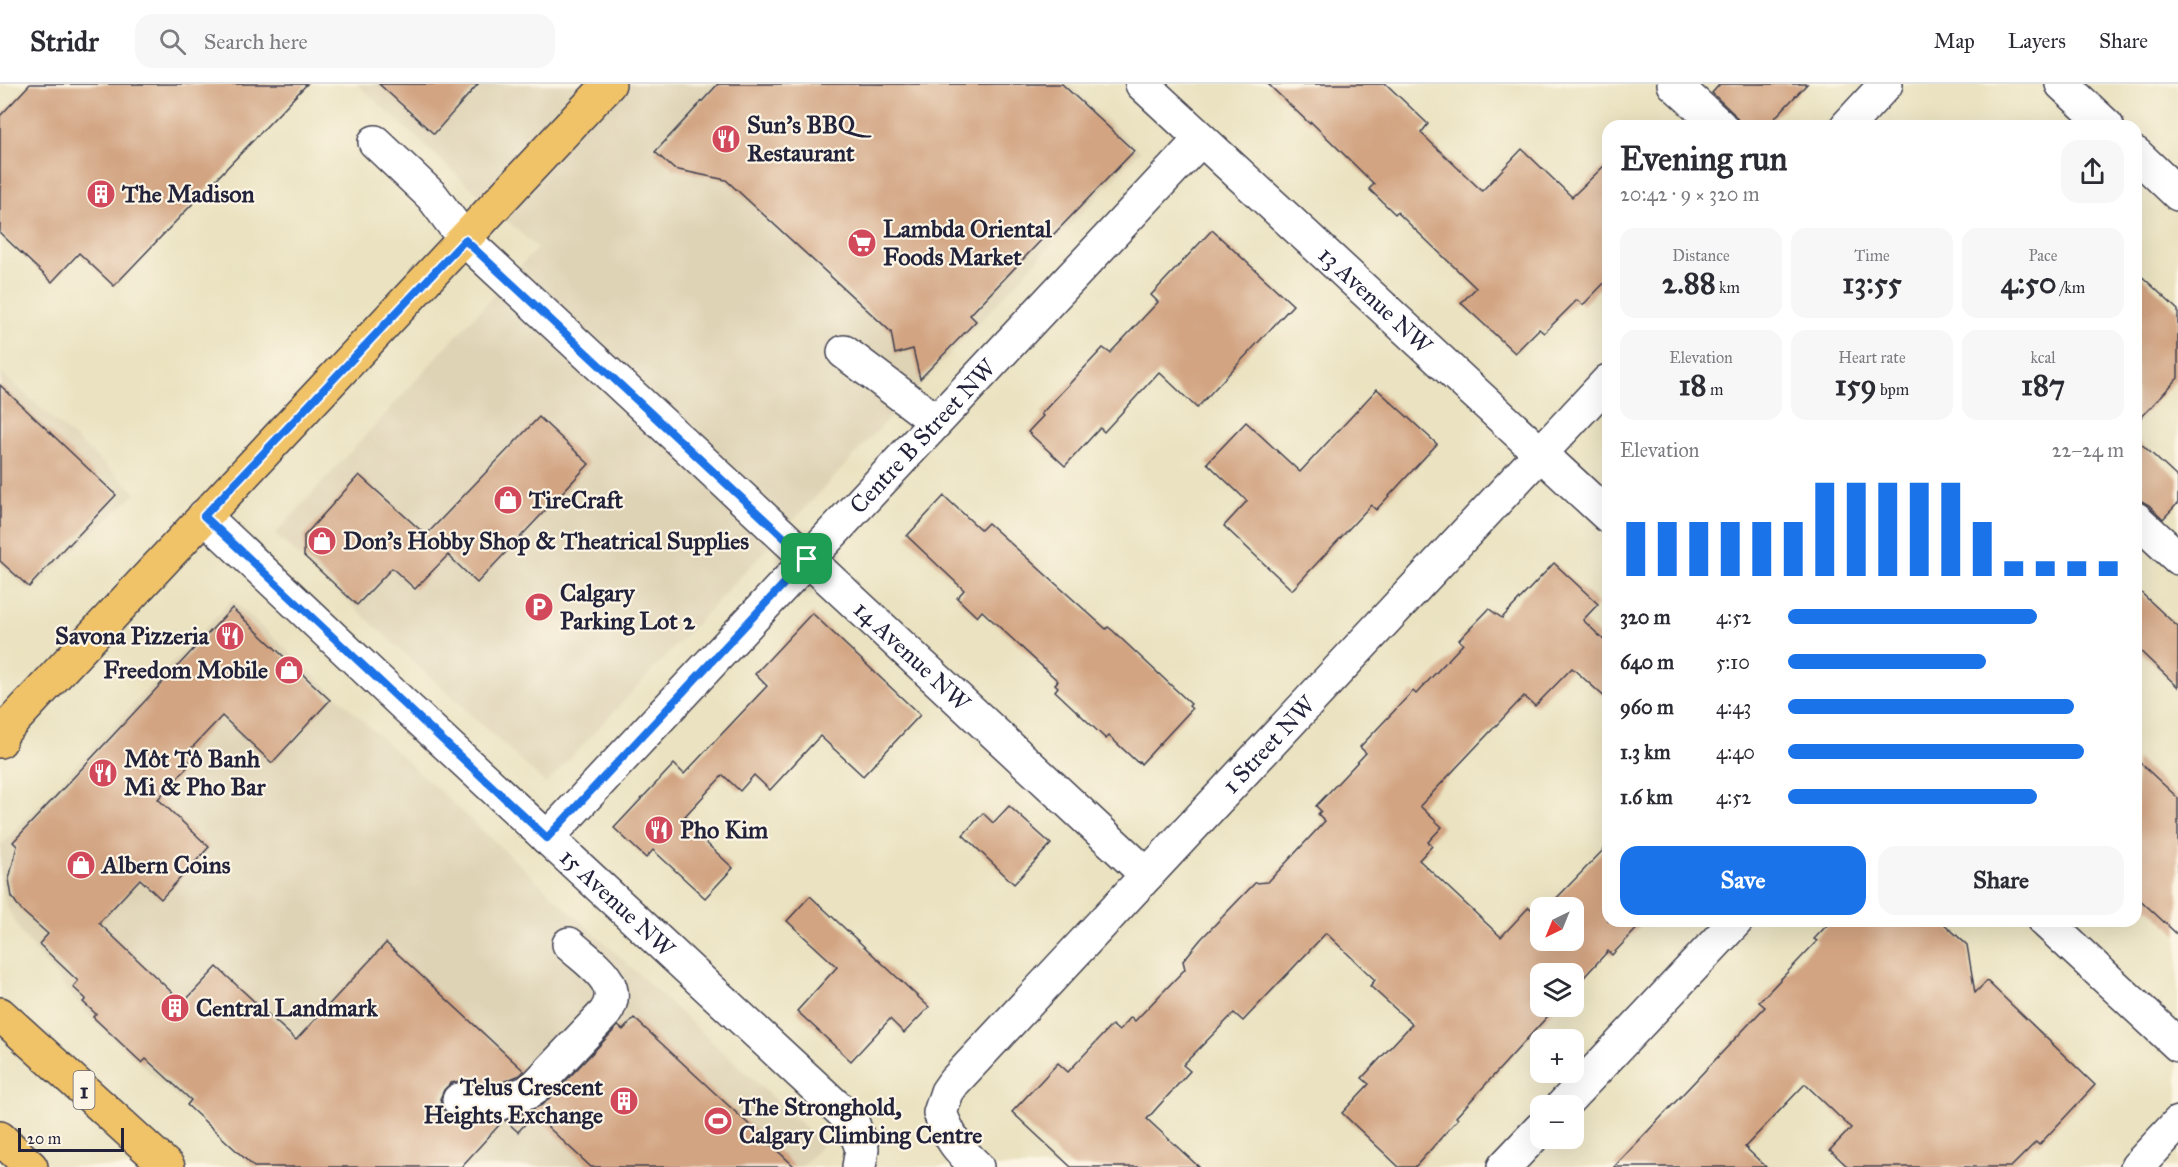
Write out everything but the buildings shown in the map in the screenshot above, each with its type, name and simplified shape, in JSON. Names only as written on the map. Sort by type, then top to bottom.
[{"type":"main road","points":[[1,735],[609,84]]},
{"type":"main road","name":"1","points":[[0,1014],[168,1167]]},
{"type":"main road","points":[[0,1138],[31,1167]]},
{"type":"street","name":"13 Avenue NW","points":[[1142,84],[1602,510]]},
{"type":"street","points":[[1674,84],[1713,120]]},
{"type":"street","points":[[1853,120],[1886,84]]},
{"type":"street","points":[[2062,84],[2101,120]]},
{"type":"street","name":"Centre B Street NW","points":[[547,838],[1201,138]]},
{"type":"street","name":"14 Avenue NW","points":[[375,142],[432,196],[465,240],[1147,875]]},
{"type":"street","points":[[2142,160],[2178,194]]},
{"type":"street","points":[[844,352],[936,421]]},
{"type":"street","name":"1 Street NW","points":[[977,1167],[956,1148],[940,1113],[947,1092],[954,1082],[1602,387]]},
{"type":"street","name":"15 Avenue NW","points":[[204,516],[852,1121],[861,1158]]},
{"type":"street","points":[[2142,525],[2178,558]]},
{"type":"street","points":[[1572,1095],[1730,927]]},
{"type":"street","points":[[2051,927],[2178,1045]]},
{"type":"street","points":[[459,1100],[498,1104],[531,1091],[610,1006],[613,995],[608,980],[569,944]]},
{"type":"street","points":[[2137,1167],[2178,1123]]},
{"type":"street","points":[[1504,1167],[1530,1140]]},
{"type":"shaded area","points":[[357,84],[1068,84],[1140,151],[546,784],[275,534],[537,248]]},
{"type":"shaded area","points":[[0,372],[137,493],[30,591],[0,563]]},
{"type":"shaded area","points":[[232,600],[823,1144],[801,1167],[253,1167],[91,1018],[21,933],[7,907],[0,877],[0,847]]},
{"type":"place","name":"Sun's BBQ Restaurant","points":[[726,139]]},
{"type":"place","name":"The Madison","points":[[101,194]]},
{"type":"place","name":"Lambda Oriental Foods Market","points":[[862,243]]},
{"type":"place","name":"TireCraft","points":[[508,500]]},
{"type":"place","name":"Don's Hobby Shop & Theatrical Supplies","points":[[322,541]]},
{"type":"place","name":"Calgary Parking Lot 2","points":[[539,607]]},
{"type":"place","name":"Savona Pizzeria","points":[[230,636]]},
{"type":"place","name":"Freedom Mobile","points":[[289,670]]},
{"type":"place","name":"Môt Tô Banh Mi & Pho Bar","points":[[103,773]]},
{"type":"place","name":"Pho Kim","points":[[659,830]]},
{"type":"place","name":"Albern Coins","points":[[81,865]]},
{"type":"place","name":"Central Landmark","points":[[175,1008]]},
{"type":"place","name":"Telus Crescent Heights Exchange","points":[[624,1101]]},
{"type":"place","name":"The Stronghold, Calgary Climbing Centre","points":[[718,1121]]},
{"type":"route","points":[[465,240],[807,559],[547,838],[204,516],[465,240]]}]
